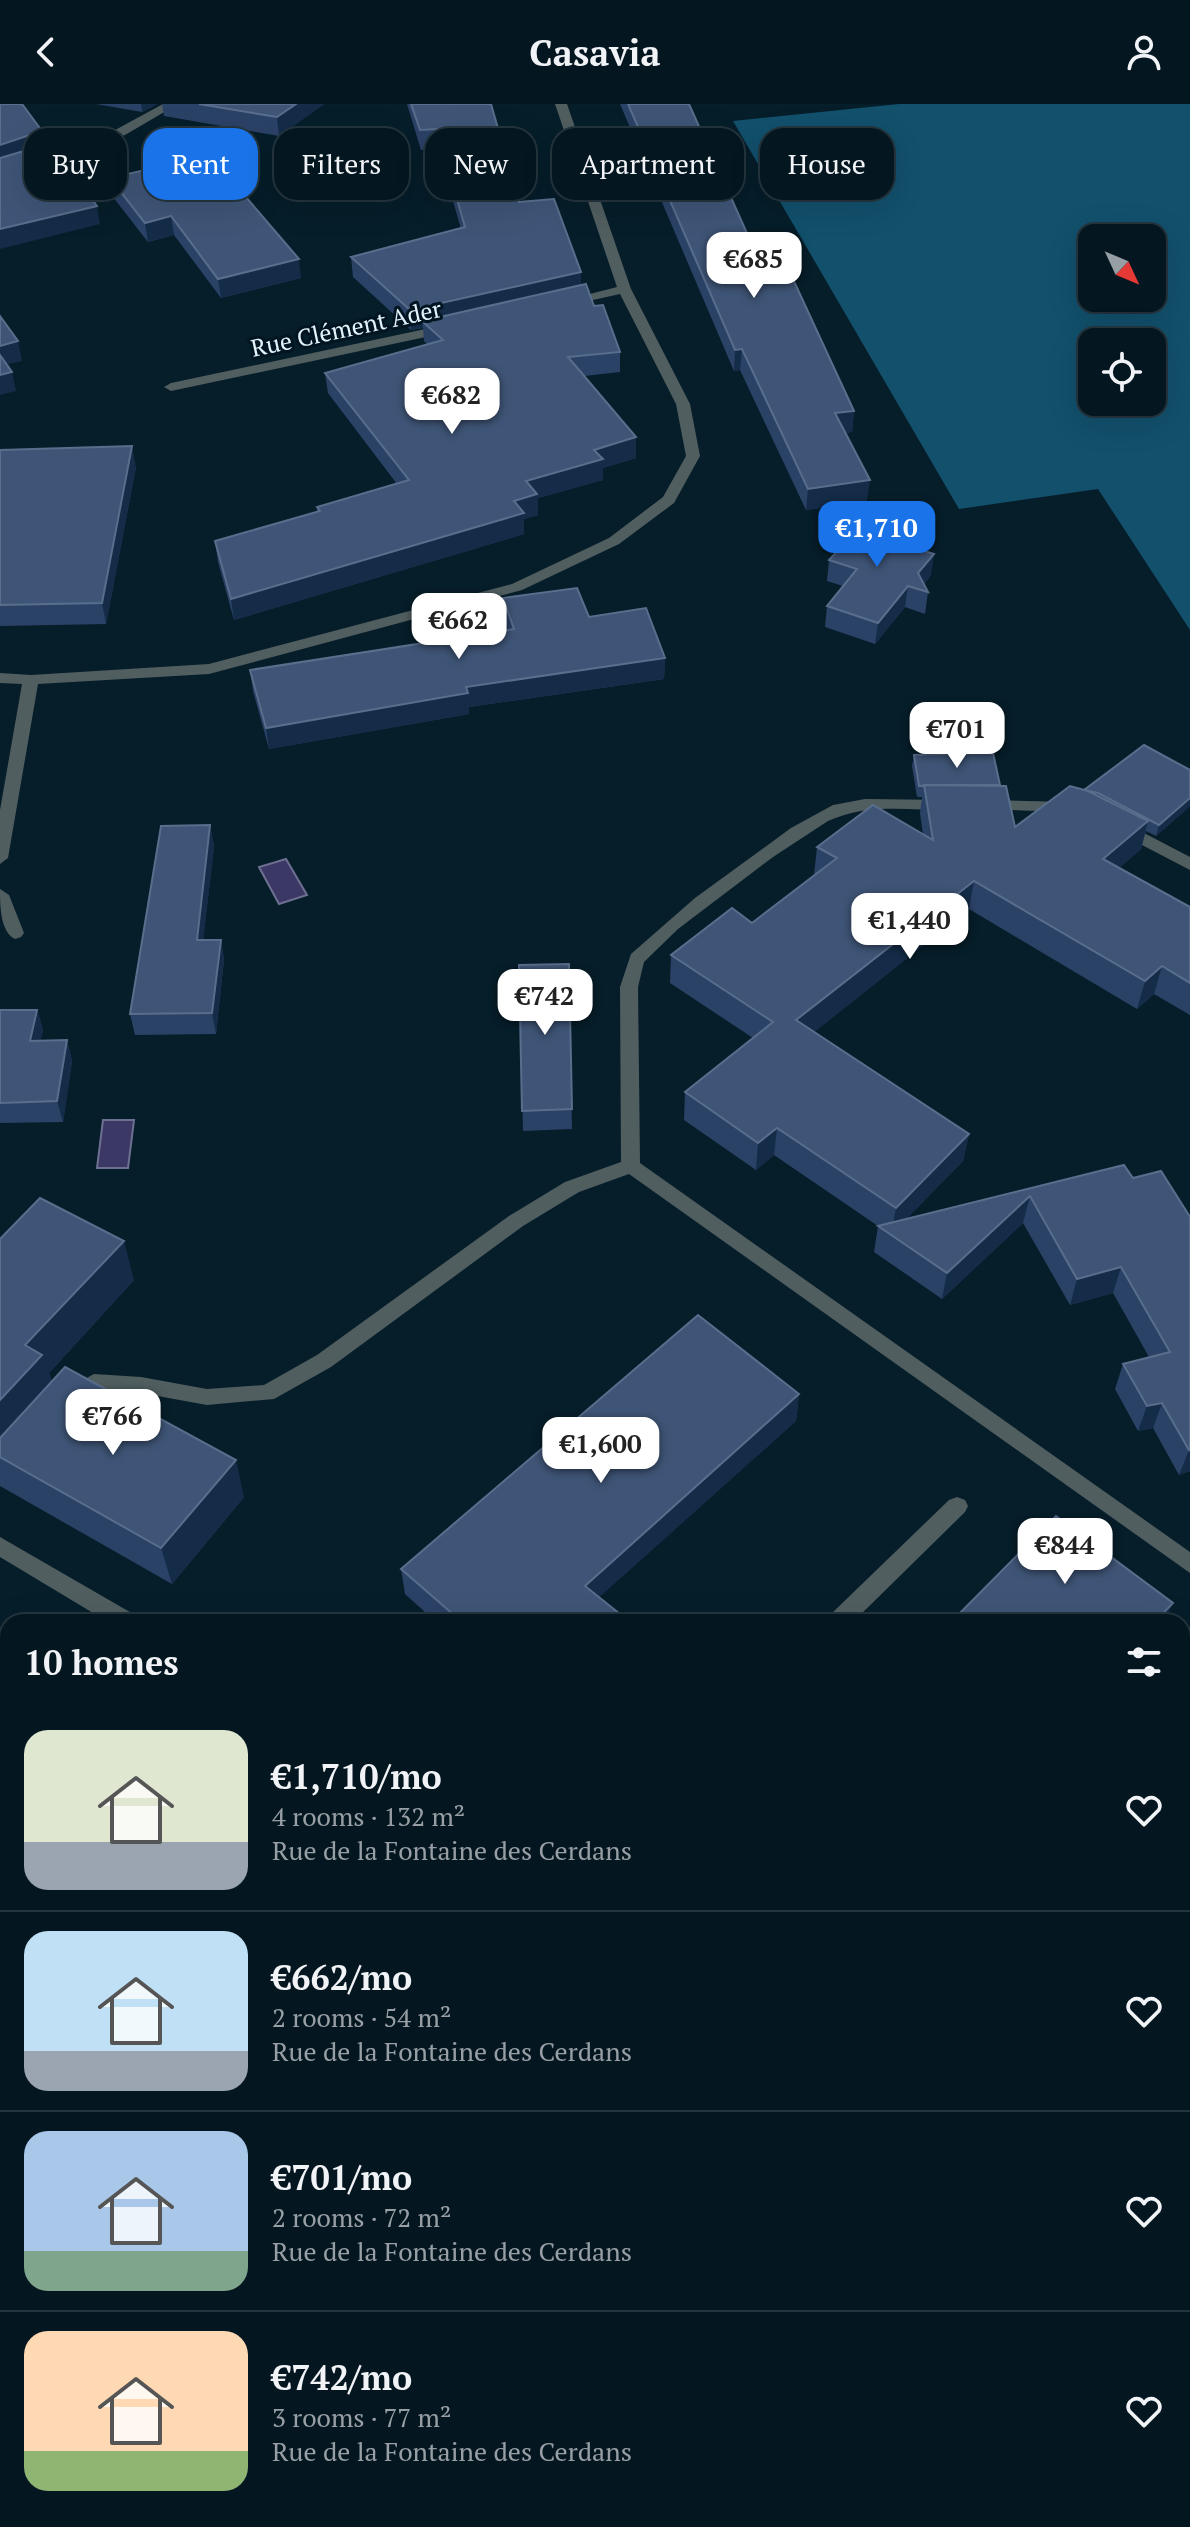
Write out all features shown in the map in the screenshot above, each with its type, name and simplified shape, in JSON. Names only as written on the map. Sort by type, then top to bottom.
[{"type":"street","points":[[0,172],[121,132],[172,104]]},
{"type":"street","points":[[0,678],[31,680],[209,669],[517,587],[614,541],[669,500],[693,456],[683,404],[624,289],[561,104]]},
{"type":"street","points":[[549,306],[624,289]]},
{"type":"street","name":"Rue Clément Ader","points":[[171,387],[458,326]]},
{"type":"street","points":[[0,858],[31,680]]},
{"type":"street","points":[[631,1166],[629,987],[636,959],[663,933],[809,822],[839,809],[868,805],[1063,806],[1094,814],[1190,864]]},
{"type":"street","points":[[0,895],[15,933]]},
{"type":"street","points":[[57,1410],[66,1399],[94,1382],[141,1385],[207,1397],[267,1393],[324,1361],[528,1214],[572,1187],[631,1166]]},
{"type":"street","points":[[631,1166],[1190,1564]]},
{"type":"street","points":[[846,1614],[957,1506]]},
{"type":"street","points":[[0,1546],[114,1614]]},
{"type":"shaded area","points":[[899,104],[1190,104],[1190,630],[1098,489],[959,509],[779,200],[894,200],[894,128],[760,128],[760,167],[744,140],[744,128],[737,128],[733,121]]},
{"type":"shaded area","points":[[286,859],[307,895],[279,904],[259,867]]},
{"type":"shaded area","points":[[103,1120],[134,1120],[128,1168],[97,1168]]},
{"type":"building","points":[[0,104],[22,104],[40,128],[24,128],[24,137],[0,145]]},
{"type":"building","points":[[199,104],[296,104],[277,117]]},
{"type":"building","points":[[411,104],[491,104],[498,128],[425,128],[420,130]]},
{"type":"building","points":[[628,104],[689,104],[700,128],[638,128]]},
{"type":"building","points":[[24,151],[24,200],[93,200],[97,206],[0,229],[0,158]]},
{"type":"building","points":[[143,170],[143,200],[249,200],[299,259],[218,279],[171,216],[145,223],[127,200],[127,174]]},
{"type":"building","points":[[457,200],[554,200],[581,272],[410,310],[351,257],[465,227]]},
{"type":"building","points":[[670,200],[732,200],[750,240],[774,238],[854,411],[835,413],[870,480],[808,489],[742,349],[735,350]]},
{"type":"building","points":[[586,284],[594,306],[603,305],[620,352],[568,357],[636,437],[594,450],[603,459],[526,481],[537,494],[514,501],[524,513],[231,599],[215,541],[320,511],[317,507],[409,480],[325,373],[443,340],[422,321]]},
{"type":"building","points":[[0,316],[18,341],[0,346]]},
{"type":"building","points":[[0,355],[12,372],[0,375]]},
{"type":"building","points":[[132,446],[102,603],[0,605],[0,450]]},
{"type":"building","points":[[882,503],[903,544],[934,554],[918,573],[928,592],[908,586],[878,623],[827,606],[857,569],[829,560]]},
{"type":"building","points":[[577,588],[589,617],[646,608],[665,658],[466,687],[468,693],[266,728],[250,670],[514,629],[503,598]]},
{"type":"building","points":[[1144,745],[1190,770],[1190,798],[1159,825],[1098,793],[1084,790]]},
{"type":"building","points":[[993,753],[1000,785],[919,786],[914,755]]},
{"type":"building","points":[[924,785],[1006,786],[1015,827],[1070,786],[1088,791],[1148,821],[1103,859],[1190,907],[1190,983],[1162,966],[1145,981],[974,881],[796,1020],[969,1134],[896,1208],[777,1128],[758,1143],[685,1092],[773,1022],[671,955],[732,908],[752,923],[837,858],[817,847],[873,805],[933,840]]},
{"type":"building","points":[[210,825],[197,940],[221,940],[212,1013],[130,1014],[161,826]]},
{"type":"building","points":[[569,964],[572,1109],[522,1111],[519,965]]},
{"type":"building","points":[[0,1010],[37,1010],[30,1041],[67,1040],[57,1101],[0,1103]]},
{"type":"building","points":[[1124,1165],[1133,1178],[1161,1171],[1190,1217],[1189,1450],[1162,1403],[1147,1406],[1123,1364],[1170,1352],[1121,1267],[1077,1279],[1030,1196],[947,1273],[878,1226]]},
{"type":"building","points":[[40,1198],[124,1241],[25,1345],[42,1355],[0,1400],[0,1239]]},
{"type":"building","points":[[698,1315],[799,1394],[585,1586],[620,1614],[453,1614],[401,1569]]},
{"type":"building","points":[[65,1367],[236,1460],[161,1548],[0,1457],[0,1438]]},
{"type":"building","points":[[1056,1516],[1173,1603],[1163,1614],[959,1614]]}]
